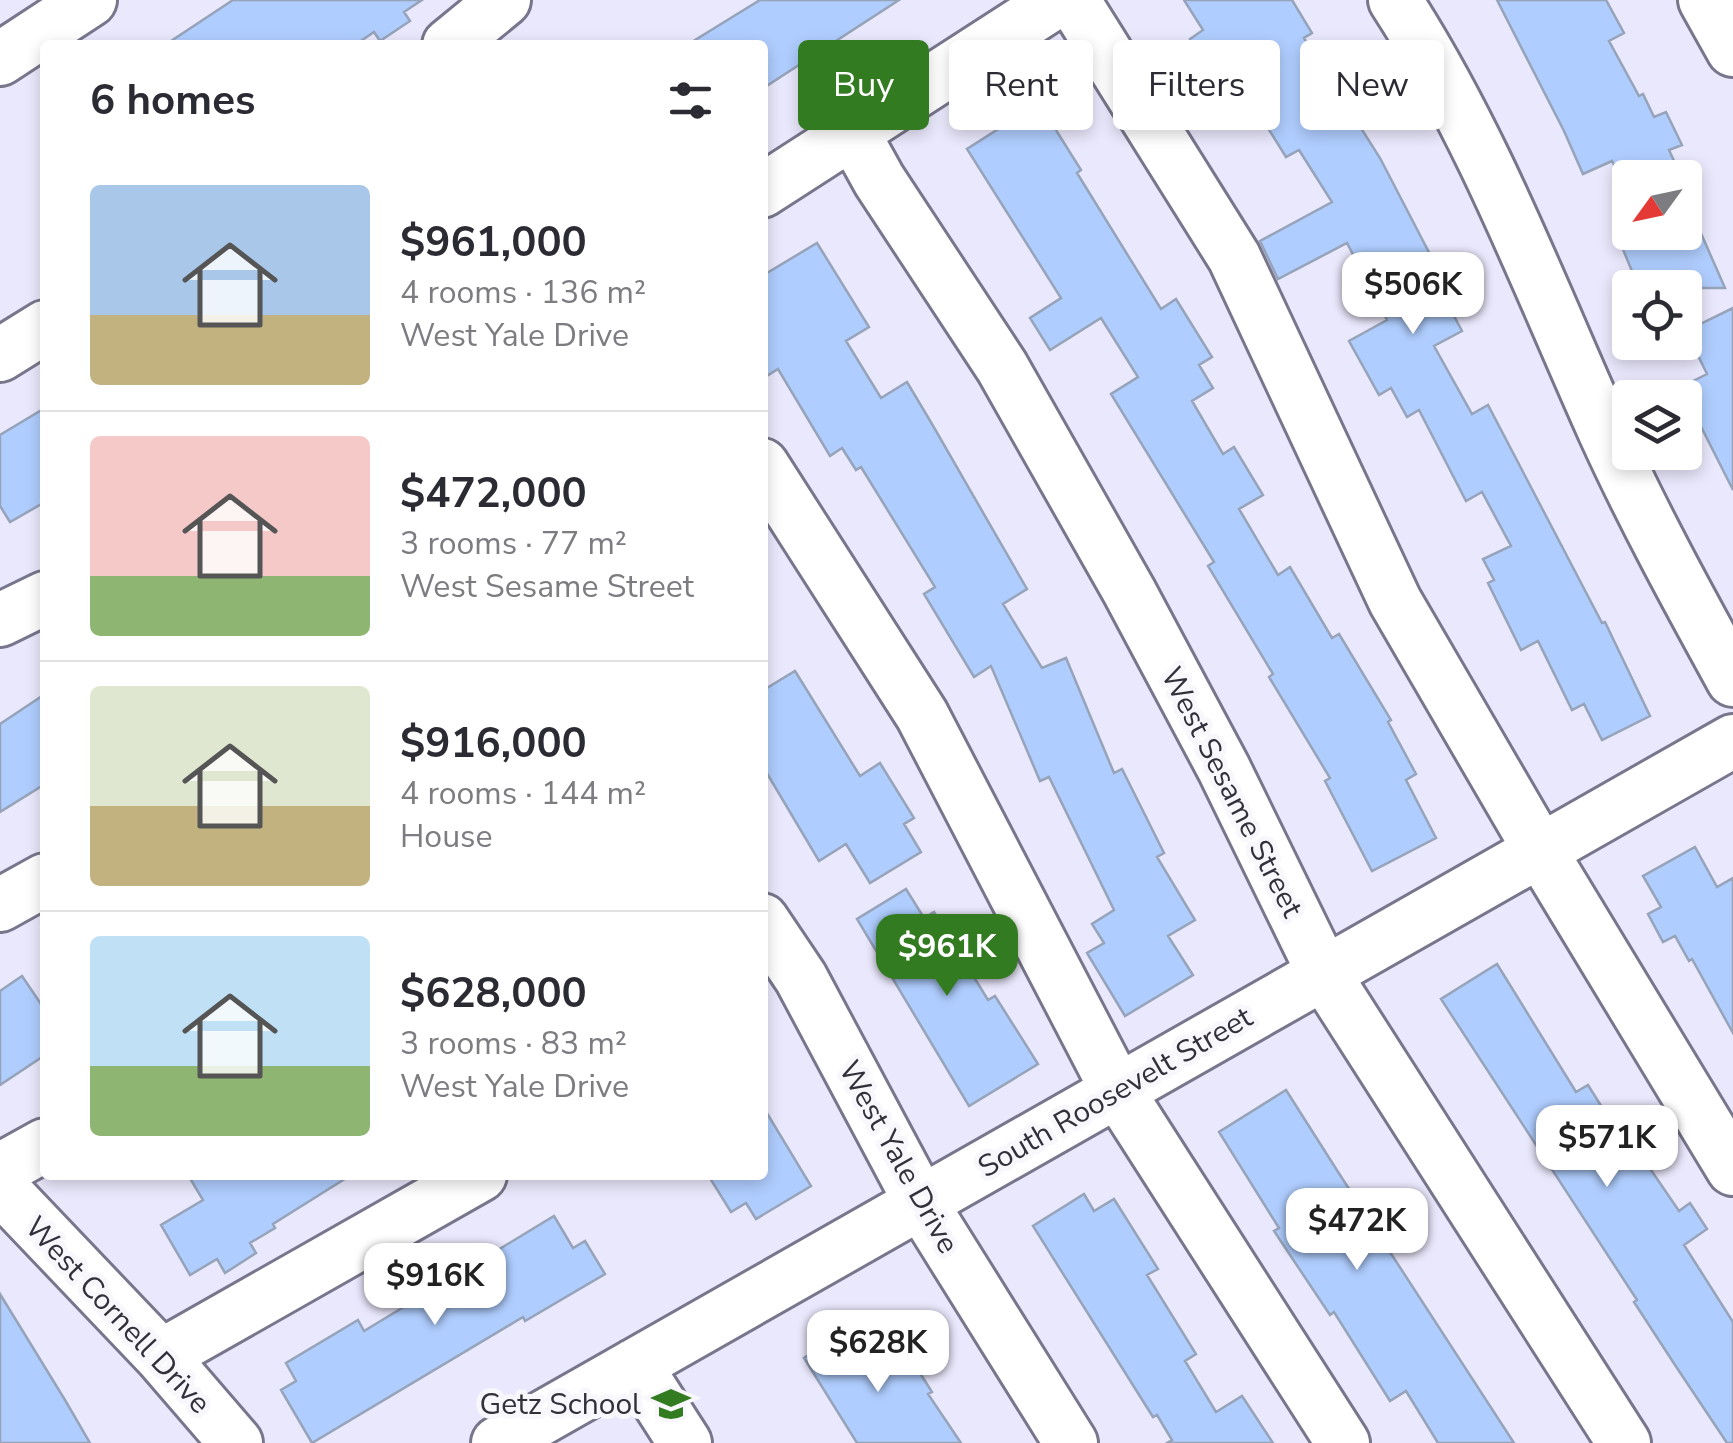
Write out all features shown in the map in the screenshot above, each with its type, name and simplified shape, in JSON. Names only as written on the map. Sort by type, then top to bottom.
[{"type":"street","points":[[0,59],[90,0]]},
{"type":"street","points":[[455,40],[504,0]]},
{"type":"street","points":[[768,187],[1058,0]]},
{"type":"street","points":[[1073,0],[1234,258],[1395,601],[1733,1169]]},
{"type":"street","points":[[1395,0],[1504,200],[1613,448],[1660,546],[1733,680]]},
{"type":"street","points":[[1705,0],[1733,50]]},
{"type":"street","name":"West Sesame Street","points":[[853,133],[879,180],[1002,367],[1120,574],[1224,769],[1324,974],[1624,1443]]},
{"type":"street","points":[[0,355],[40,330]]},
{"type":"street","points":[[768,474],[922,715],[1117,1090],[1343,1443]]},
{"type":"street","points":[[0,620],[40,600]]},
{"type":"street","name":"South Roosevelt Street","points":[[498,1443],[1733,742]]},
{"type":"street","points":[[0,905],[40,883]]},
{"type":"street","name":"West Yale Drive","points":[[768,929],[801,978],[921,1204],[1072,1443]]},
{"type":"street","points":[[0,1170],[40,1148]]},
{"type":"street","points":[[161,1356],[471,1180]]},
{"type":"street","name":"West Cornell Drive","points":[[0,1187],[161,1356],[236,1443]]},
{"type":"street","points":[[635,1365],[685,1443]]},
{"type":"building","points":[[233,0],[422,0],[404,12],[410,21],[382,40],[374,32],[362,40],[173,40]]},
{"type":"building","points":[[760,0],[899,0],[837,40],[798,40],[798,66],[768,85],[768,40],[695,40]]},
{"type":"building","points":[[1184,0],[1292,0],[1312,33],[1300,40],[1300,130],[1362,130],[1380,158],[1435,264],[1428,267],[1462,331],[1434,346],[1472,414],[1488,405],[1602,623],[1605,622],[1650,716],[1602,740],[1584,704],[1572,710],[1538,641],[1521,650],[1488,583],[1494,580],[1483,559],[1511,546],[1482,492],[1466,501],[1419,410],[1407,417],[1391,388],[1379,395],[1349,341],[1387,320],[1347,243],[1278,279],[1260,241],[1332,202],[1299,150],[1286,157],[1269,130],[1280,130],[1280,40],[1191,40],[1203,30]]},
{"type":"building","points":[[1497,0],[1606,0],[1624,33],[1609,41],[1639,96],[1643,94],[1654,117],[1666,112],[1682,145],[1669,150],[1674,160],[1612,160],[1583,174]]},
{"type":"building","points":[[997,130],[1056,130],[1081,170],[1077,173],[1161,309],[1176,299],[1212,357],[1199,365],[1213,388],[1192,401],[1223,454],[1234,447],[1263,495],[1239,509],[1278,575],[1290,567],[1332,638],[1339,634],[1391,720],[1388,722],[1416,774],[1406,780],[1436,838],[1372,871],[1325,781],[1330,778],[1208,566],[1214,562],[1111,394],[1138,377],[1101,318],[1050,350],[1030,318],[1061,298],[967,149]]},
{"type":"building","points":[[1702,236],[1725,288],[1702,288],[1702,270],[1632,270],[1623,250],[1702,250]]},
{"type":"building","points":[[817,243],[869,327],[846,341],[881,398],[907,382],[1027,589],[1003,604],[1042,668],[1066,658],[1114,773],[1122,769],[1164,853],[1157,857],[1195,920],[1168,936],[1193,975],[1125,1016],[1087,953],[1104,943],[1092,924],[1114,910],[1049,777],[1040,781],[991,666],[974,677],[924,594],[935,587],[861,467],[856,470],[842,448],[830,456],[778,369],[768,375],[768,272]]},
{"type":"building","points":[[1733,308],[1733,490],[1702,429],[1702,380],[1695,380],[1707,374],[1700,360],[1702,323]]},
{"type":"building","points":[[40,411],[40,505],[10,522],[0,506],[0,435]]},
{"type":"building","points":[[795,671],[860,776],[880,763],[914,818],[904,824],[921,852],[870,883],[846,844],[819,861],[768,775],[768,687]]},
{"type":"building","points":[[40,697],[40,787],[0,812],[0,724]]},
{"type":"building","points":[[1695,847],[1717,887],[1733,878],[1733,1033],[1692,959],[1689,961],[1675,936],[1663,942],[1648,914],[1661,907],[1643,876]]},
{"type":"building","points":[[906,889],[924,918],[934,912],[988,1000],[995,996],[1038,1064],[969,1106],[857,919]]},
{"type":"building","points":[[1497,964],[1576,1092],[1588,1085],[1630,1152],[1636,1148],[1679,1211],[1690,1203],[1707,1229],[1684,1245],[1733,1322],[1733,1443],[1727,1443],[1675,1365],[1441,999]]},
{"type":"building","points":[[22,976],[40,1003],[40,1058],[0,1085],[0,991]]},
{"type":"building","points":[[1286,1090],[1514,1443],[1438,1443],[1406,1391],[1390,1401],[1334,1312],[1330,1315],[1274,1231],[1279,1228],[1219,1132]]},
{"type":"building","points":[[768,1115],[811,1186],[756,1219],[746,1203],[731,1212],[711,1180],[768,1180]]},
{"type":"building","points":[[191,1180],[343,1180],[273,1224],[275,1228],[250,1243],[256,1253],[225,1273],[217,1259],[190,1275],[161,1225],[203,1200]]},
{"type":"building","points":[[1084,1194],[1094,1211],[1114,1199],[1158,1269],[1147,1275],[1196,1354],[1185,1361],[1216,1412],[1242,1396],[1273,1443],[1167,1443],[1172,1440],[1157,1415],[1153,1417],[1033,1226]]},
{"type":"building","points":[[554,1216],[573,1248],[585,1241],[605,1274],[525,1321],[523,1317],[312,1443],[281,1390],[296,1381],[286,1363],[358,1320],[364,1331]]},
{"type":"building","points":[[0,1294],[65,1400],[90,1443],[0,1443]]},
{"type":"building","points":[[854,1327],[879,1368],[906,1351],[932,1392],[928,1394],[961,1443],[857,1443],[804,1358]]},
{"type":"place","name":"Getz School","points":[[671,1404]]}]
